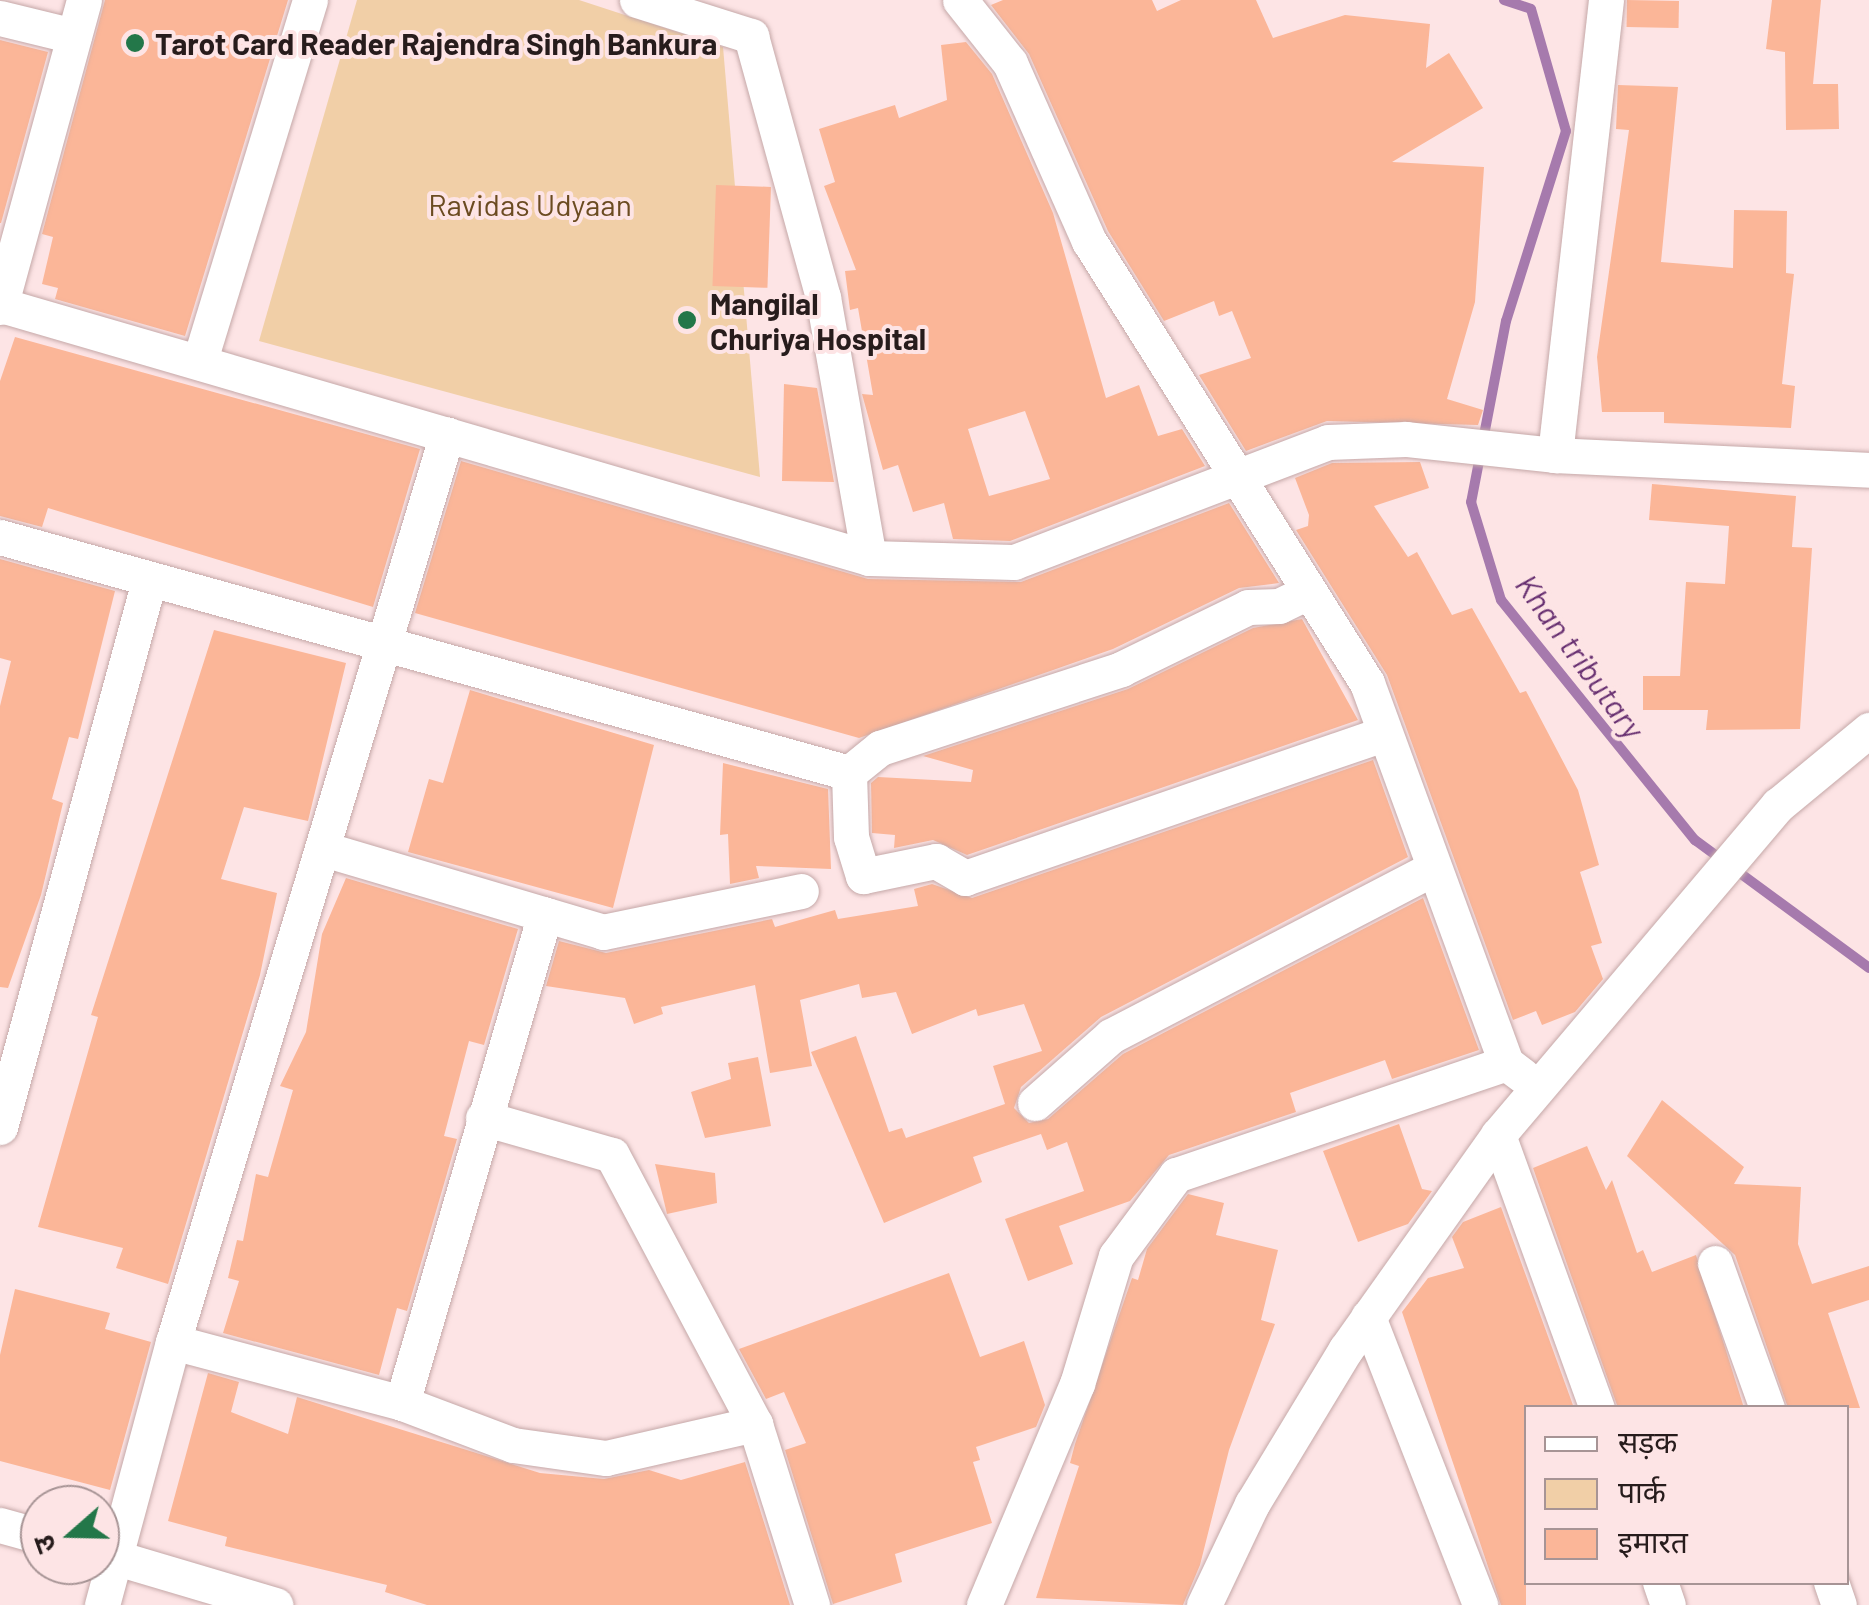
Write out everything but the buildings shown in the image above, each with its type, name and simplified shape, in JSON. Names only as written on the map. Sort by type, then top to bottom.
[{"type":"street","points":[[84,0],[0,306],[200,360],[870,558],[1014,562],[1328,442],[1434,442],[1542,454],[1869,470]]},
{"type":"street","points":[[200,360],[310,0]]},
{"type":"street","points":[[636,0],[751,36],[823,297],[870,558]]},
{"type":"street","points":[[960,0],[1010,63],[1089,241],[1304,594],[1367,683],[1430,870],[1506,1064],[1542,1091]]},
{"type":"street","points":[[1542,454],[1606,0]]},
{"type":"street","points":[[0,18],[74,36]]},
{"type":"street","points":[[120,1510],[328,850],[447,434]]},
{"type":"street","points":[[0,537],[849,773]]},
{"type":"street","points":[[0,1127],[149,581]]},
{"type":"street","points":[[849,773],[880,748],[1120,669],[1248,608],[1304,594]]},
{"type":"street","points":[[1204,1605],[1252,1504],[1368,1318],[1498,1135],[1542,1091],[1670,928],[1778,805],[1869,730]]},
{"type":"street","points":[[849,773],[851,837],[863,876],[936,861],[965,878],[1382,734]]},
{"type":"street","points":[[328,850],[603,932],[801,891]]},
{"type":"street","points":[[1035,1103],[1111,1036],[1430,870]]},
{"type":"street","points":[[402,1404],[545,914]]},
{"type":"street","points":[[984,1605],[1076,1384],[1116,1256],[1176,1176],[1506,1064]]},
{"type":"street","points":[[483,1118],[612,1155],[755,1424],[812,1605]]},
{"type":"street","points":[[1498,1135],[1596,1405]]},
{"type":"street","points":[[1714,1263],[1766,1405]]},
{"type":"street","points":[[1368,1318],[1480,1605]]},
{"type":"street","points":[[173,1342],[402,1404],[512,1446],[606,1458],[755,1424]]},
{"type":"street","points":[[120,1558],[275,1605]]},
{"type":"green space","name":"Ravidas Udyaan","points":[[357,0],[579,0],[723,47],[760,477],[259,341]]},
{"type":"waterway","name":"Khan tributary","points":[[1504,0],[1531,9],[1566,131],[1506,321],[1471,502],[1501,600],[1695,840],[1869,968]]},
{"type":"place","name":"Tarot Card Reader Rajendra Singh Bankura","points":[[135,43]]},
{"type":"place","name":"Mangilal Churiya Hospital","points":[[687,320]]}]
